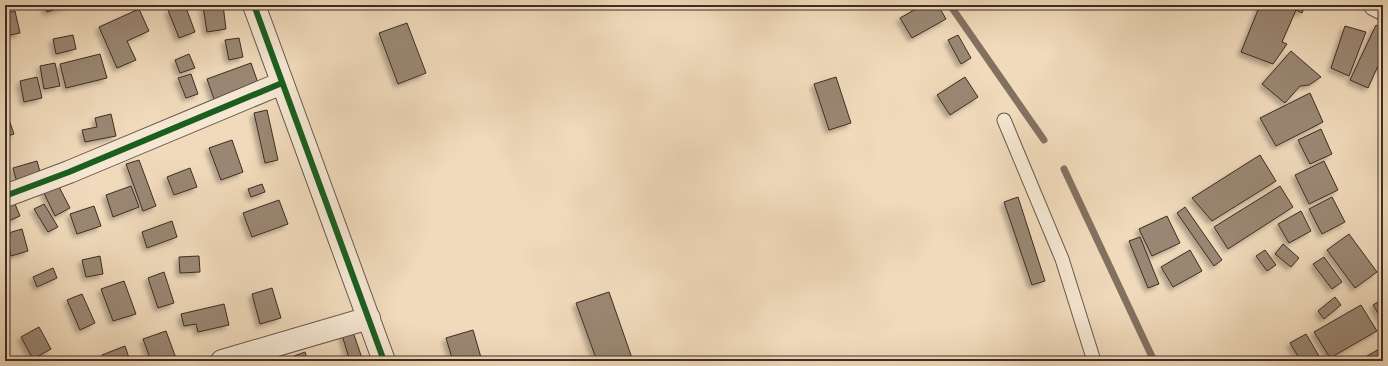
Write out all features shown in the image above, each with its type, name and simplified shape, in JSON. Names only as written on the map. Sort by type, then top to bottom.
[{"type":"street","points":[[254,5],[384,361]]},
{"type":"street","points":[[1375,5],[1383,9]]},
{"type":"street","points":[[5,196],[69,172],[282,83]]},
{"type":"street","points":[[222,361],[369,318]]},
{"type":"lane","points":[[1004,120],[1062,259],[1094,361]]},
{"type":"building","points":[[45,5],[69,5],[47,12]]},
{"type":"building","points":[[185,5],[195,32],[179,38],[168,10]]},
{"type":"building","points":[[223,5],[226,29],[207,32],[203,6]]},
{"type":"building","points":[[923,5],[938,5],[946,19],[912,38],[900,18]]},
{"type":"building","points":[[1260,5],[1305,5],[1302,13],[1296,10],[1282,42],[1287,44],[1273,64],[1241,52]]},
{"type":"building","points":[[139,9],[149,31],[127,41],[136,60],[117,68],[99,27]]},
{"type":"building","points":[[15,11],[20,33],[5,36],[6,13]]},
{"type":"building","points":[[407,23],[426,73],[398,84],[379,33]]},
{"type":"building","points":[[1376,25],[1383,29],[1383,69],[1378,66],[1368,88],[1350,80]]},
{"type":"building","points":[[1345,26],[1366,32],[1349,76],[1331,68]]},
{"type":"building","points":[[73,35],[76,49],[56,54],[53,39]]},
{"type":"building","points":[[958,35],[971,58],[961,64],[948,40]]},
{"type":"building","points":[[239,38],[243,57],[229,60],[225,40]]},
{"type":"building","points":[[1291,51],[1321,77],[1309,85],[1300,86],[1285,103],[1262,84]]},
{"type":"building","points":[[100,54],[107,78],[66,88],[60,64]]},
{"type":"building","points":[[189,54],[195,68],[180,73],[175,60]]},
{"type":"building","points":[[55,63],[60,86],[44,89],[40,66]]},
{"type":"building","points":[[251,63],[258,83],[214,99],[207,79]]},
{"type":"building","points":[[191,74],[198,94],[186,98],[178,78]]},
{"type":"building","points":[[37,77],[42,98],[24,102],[20,81]]},
{"type":"building","points":[[836,77],[851,123],[829,130],[814,84]]},
{"type":"building","points":[[965,77],[978,97],[950,115],[937,95]]},
{"type":"building","points":[[1310,93],[1323,122],[1276,146],[1260,118]]},
{"type":"building","points":[[267,110],[278,160],[265,163],[254,113]]},
{"type":"building","points":[[5,114],[7,114],[14,134],[5,137]]},
{"type":"building","points":[[111,114],[116,136],[85,142],[82,130],[97,127],[95,118]]},
{"type":"building","points":[[1321,129],[1332,154],[1310,164],[1298,140]]},
{"type":"building","points":[[232,140],[243,172],[221,180],[209,148]]},
{"type":"building","points":[[1260,155],[1276,181],[1212,221],[1192,198]]},
{"type":"building","points":[[139,160],[156,206],[143,211],[126,164]]},
{"type":"building","points":[[37,161],[42,179],[18,186],[13,168]]},
{"type":"building","points":[[1324,161],[1338,190],[1309,204],[1295,175]]},
{"type":"building","points":[[190,168],[197,187],[174,195],[167,177]]},
{"type":"building","points":[[57,183],[70,208],[55,216],[43,191]]},
{"type":"building","points":[[262,184],[265,192],[251,197],[248,189]]},
{"type":"building","points":[[131,186],[139,207],[113,217],[106,195]]},
{"type":"building","points":[[1280,186],[1293,207],[1228,249],[1214,227]]},
{"type":"building","points":[[1018,197],[1045,281],[1032,285],[1004,202]]},
{"type":"building","points":[[1332,197],[1345,222],[1322,234],[1309,209]]},
{"type":"building","points":[[279,200],[288,224],[252,237],[243,213]]},
{"type":"building","points":[[15,204],[20,216],[6,222],[5,209]]},
{"type":"building","points":[[44,204],[58,227],[48,232],[34,209]]},
{"type":"building","points":[[94,206],[101,226],[77,234],[70,214]]},
{"type":"building","points":[[1185,207],[1222,260],[1214,266],[1177,213]]},
{"type":"building","points":[[1301,211],[1311,231],[1289,243],[1278,224]]},
{"type":"building","points":[[1167,216],[1180,243],[1152,256],[1139,229]]},
{"type":"building","points":[[172,221],[177,237],[147,248],[142,232]]},
{"type":"building","points":[[22,229],[28,251],[11,256],[5,234]]},
{"type":"building","points":[[1349,234],[1377,272],[1355,288],[1327,250]]},
{"type":"building","points":[[1140,237],[1159,284],[1148,288],[1129,241]]},
{"type":"building","points":[[1283,244],[1299,258],[1291,267],[1275,254]]},
{"type":"building","points":[[1190,250],[1202,271],[1173,287],[1161,267]]},
{"type":"building","points":[[1265,250],[1276,265],[1267,271],[1256,256]]},
{"type":"building","points":[[100,256],[103,274],[86,277],[82,260]]},
{"type":"building","points":[[199,256],[200,272],[180,273],[179,257]]},
{"type":"building","points":[[1324,257],[1342,282],[1332,289],[1313,264]]},
{"type":"building","points":[[53,268],[57,278],[37,287],[33,277]]},
{"type":"building","points":[[164,272],[174,303],[158,308],[148,278]]},
{"type":"building","points":[[124,281],[136,314],[113,321],[101,289]]},
{"type":"building","points":[[272,288],[281,318],[260,324],[252,294]]},
{"type":"building","points":[[609,292],[633,361],[597,361],[576,303]]},
{"type":"building","points":[[82,294],[95,323],[80,330],[67,300]]},
{"type":"building","points":[[1335,297],[1341,305],[1324,319],[1318,311]]},
{"type":"building","points":[[1383,299],[1383,321],[1373,305]]},
{"type":"building","points":[[224,304],[229,325],[198,332],[196,324],[184,326],[181,314]]},
{"type":"building","points":[[1361,305],[1377,331],[1330,358],[1314,332]]},
{"type":"building","points":[[39,327],[51,349],[33,359],[21,337]]},
{"type":"building","points":[[352,329],[363,361],[350,361],[341,332]]},
{"type":"building","points":[[473,330],[482,361],[453,361],[446,338]]},
{"type":"building","points":[[166,331],[177,361],[151,361],[143,339]]},
{"type":"building","points":[[1306,334],[1322,361],[1301,361],[1290,343]]},
{"type":"building","points":[[125,346],[130,361],[104,361],[102,355]]},
{"type":"building","points":[[1383,347],[1383,361],[1358,361]]},
{"type":"building","points":[[305,352],[308,361],[296,361],[294,356]]},
{"type":"waterway","points":[[950,5],[1044,140]]},
{"type":"waterway","points":[[1064,169],[1154,361]]},
{"type":"cycle path","points":[[254,5],[384,361]]},
{"type":"cycle path","points":[[5,196],[69,172],[282,83]]}]
